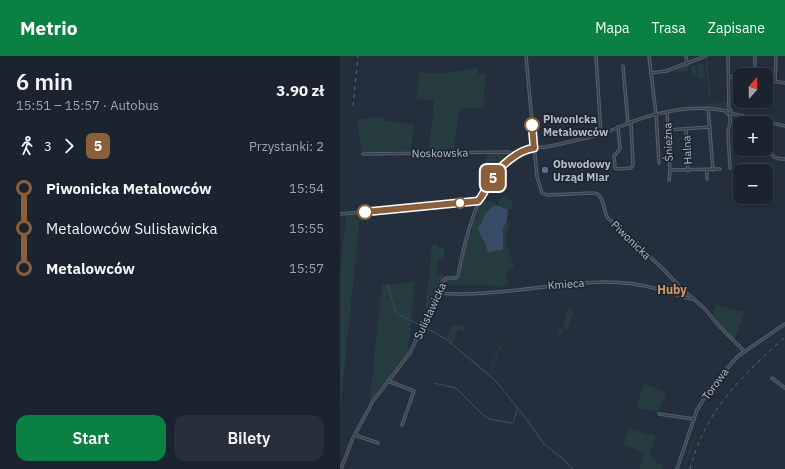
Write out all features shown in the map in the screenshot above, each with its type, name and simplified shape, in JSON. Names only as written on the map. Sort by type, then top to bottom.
[{"type":"street","name":"Piwonicka","points":[[526,56],[537,177],[542,193],[546,195],[598,194],[602,199],[604,210],[608,218],[705,309],[744,351]]},
{"type":"street","points":[[596,56],[601,134]]},
{"type":"street","points":[[649,56],[656,114],[659,163]]},
{"type":"street","points":[[686,56],[686,64]]},
{"type":"street","points":[[651,73],[666,71],[706,56]]},
{"type":"street","points":[[728,56],[730,113],[728,132],[730,168]]},
{"type":"street","points":[[755,56],[755,68]]},
{"type":"street","points":[[776,56],[774,81],[785,83]]},
{"type":"street","points":[[623,66],[628,124]]},
{"type":"street","points":[[729,77],[733,77]]},
{"type":"street","name":"Sulisławicka","points":[[341,469],[355,435],[373,401],[410,353],[442,283],[446,278],[455,278],[458,276],[460,260],[466,238],[479,200],[490,180],[499,169],[526,150],[551,146],[601,134],[656,114],[708,108],[741,116]]},
{"type":"street","points":[[708,108],[713,170]]},
{"type":"street","points":[[726,112],[729,109]]},
{"type":"street","name":"Śnieżna","points":[[667,112],[670,170],[688,171],[720,169]]},
{"type":"street","points":[[618,127],[620,149],[614,156],[615,168],[618,170],[630,169],[633,165],[631,123]]},
{"type":"street","name":"Sulisławicka","points":[[773,124],[785,126]]},
{"type":"street","points":[[668,130],[710,127]]},
{"type":"street","name":"Halna","points":[[686,129],[688,171]]},
{"type":"street","name":"Noskowska","points":[[363,154],[509,152],[516,156]]},
{"type":"street","points":[[772,156],[777,159],[785,159]]},
{"type":"street","points":[[669,180],[670,170]]},
{"type":"street","points":[[707,170],[707,179]]},
{"type":"street","points":[[340,214],[475,202],[479,200]]},
{"type":"street","name":"Kmieca","points":[[438,293],[451,294],[490,292],[605,282],[648,287],[693,299]]},
{"type":"street","name":"Torowa","points":[[677,469],[701,402],[712,387],[731,362],[744,351],[772,334],[785,324]]},
{"type":"street","points":[[772,378],[785,388]]},
{"type":"street","points":[[388,381],[414,391],[402,425]]},
{"type":"street","points":[[659,414],[694,419]]},
{"type":"street","points":[[355,435],[378,443]]},
{"type":"green space","points":[[705,60],[707,60],[711,97],[709,97]]},
{"type":"green space","points":[[688,64],[688,71],[674,73],[674,69],[662,73]]},
{"type":"green space","points":[[697,64],[704,64],[705,78],[698,79]]},
{"type":"green space","points":[[691,66],[696,66],[697,77],[692,78]]},
{"type":"green space","points":[[478,68],[478,75],[486,73],[483,108],[459,109],[454,151],[429,151],[434,101],[416,99],[419,72],[439,74]]},
{"type":"green space","points":[[727,97],[728,102],[726,104],[728,105],[725,109],[722,104],[724,109],[703,107],[703,105],[701,105],[727,102]]},
{"type":"green space","points":[[384,116],[384,121],[414,124],[411,151],[361,152],[357,120]]},
{"type":"green space","points":[[486,154],[506,154],[503,162],[483,189]]},
{"type":"green space","points":[[505,195],[512,202],[512,209],[505,209],[497,203],[497,201]]},
{"type":"green space","points":[[482,201],[494,202],[495,205],[487,211],[481,225],[478,226],[487,245],[486,251],[498,250],[503,238],[503,228],[507,222],[510,223],[506,239],[514,267],[505,273],[509,283],[502,288],[489,285],[442,285],[447,278],[456,279],[459,277],[464,246],[466,240],[472,232],[472,226],[475,219],[478,218],[477,211]]},
{"type":"green space","points":[[357,214],[360,218],[340,411],[340,276],[346,215]]},
{"type":"green space","points":[[432,245],[438,245],[438,248],[445,247],[443,260],[438,259],[436,274],[448,276],[441,284],[424,321]]},
{"type":"green space","points":[[415,282],[408,355],[382,386],[369,406],[382,285]]},
{"type":"green space","points":[[666,283],[675,284],[689,298],[664,290]]},
{"type":"green space","points":[[716,305],[745,312],[735,339],[712,316]]},
{"type":"green space","points":[[568,308],[574,309],[567,331],[563,329],[562,335],[558,333],[559,328],[562,329]]},
{"type":"green space","points":[[459,324],[466,327],[464,331],[458,329],[453,344],[489,374],[499,346],[502,347],[498,353],[490,375],[529,421],[545,444],[564,458],[574,469],[572,469],[560,457],[544,445],[518,411],[513,424],[489,420],[456,389],[433,383],[456,387],[483,414],[491,419],[513,422],[517,410],[505,393],[492,379],[446,340],[424,327],[425,326],[447,339],[452,325],[458,326]]},
{"type":"green space","points":[[644,384],[666,392],[658,412],[636,408]]},
{"type":"green space","points":[[629,429],[656,436],[650,455],[655,461],[663,466],[662,469],[639,469],[644,453],[623,445]]},
{"type":"green space","points":[[695,432],[696,435],[683,469]]},
{"type":"water","points":[[495,205],[508,209],[507,221],[502,231],[503,250],[491,252],[486,251],[487,245],[477,227],[481,225],[484,216]]},
{"type":"waterway","points":[[388,285],[396,313],[422,326]]},
{"type":"waterway","points":[[424,327],[446,339],[495,380],[529,422],[544,444],[573,469]]},
{"type":"waterway","points":[[434,383],[456,388],[489,419],[513,423],[517,410]]},
{"type":"railway","points":[[353,106],[358,56]]},
{"type":"railway","points":[[690,469],[705,429],[715,411],[754,366],[785,337]]},
{"type":"bus line","name":"5","points":[[365,212],[478,201],[490,180],[502,166],[524,151],[534,148],[532,125]]},
{"type":"place","name":"Piwonicka Metalowców","points":[[532,125]]},
{"type":"place","name":"Obwodowy Urząd Miar","points":[[545,170]]},
{"type":"district","name":"Huby","points":[[672,290]]}]
